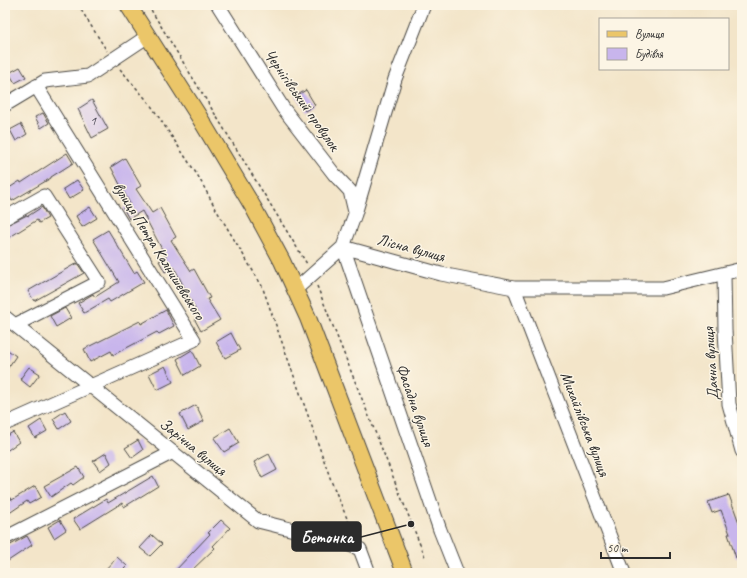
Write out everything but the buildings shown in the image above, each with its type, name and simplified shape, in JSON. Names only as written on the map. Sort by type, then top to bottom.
[{"type":"main road","points":[[128,5],[198,115],[253,207],[295,290],[308,318],[405,573]]},
{"type":"street","name":"Чернігівський провулок","points":[[218,5],[283,108],[334,174],[350,191],[355,214]]},
{"type":"street","points":[[295,290],[343,247],[355,214],[395,79],[424,5]]},
{"type":"street","points":[[5,105],[45,81],[88,76],[148,36]]},
{"type":"street","name":"вулиця Петра Калнишевського","points":[[5,424],[194,340],[36,86]]},
{"type":"street","points":[[5,218],[44,196],[98,282],[10,321]]},
{"type":"street","name":"Лісна вулиця","points":[[343,247],[441,274],[514,288],[663,288],[742,269]]},
{"type":"street","name":"Фасадна вулиця","points":[[343,247],[440,530],[457,573]]},
{"type":"street","name":"Дачна вулиця","points":[[724,274],[729,404],[742,451]]},
{"type":"street","name":"Михайлівська вулиця","points":[[514,288],[624,573]]},
{"type":"street","name":"Зарічна вулиця","points":[[10,321],[258,522],[342,542],[360,549],[369,573]]},
{"type":"street","points":[[5,538],[173,452]]},
{"type":"path","points":[[78,5],[112,60],[150,104],[198,176],[262,286],[332,483],[356,540]]},
{"type":"place","name":"Бетонка","points":[[411,524]]}]
